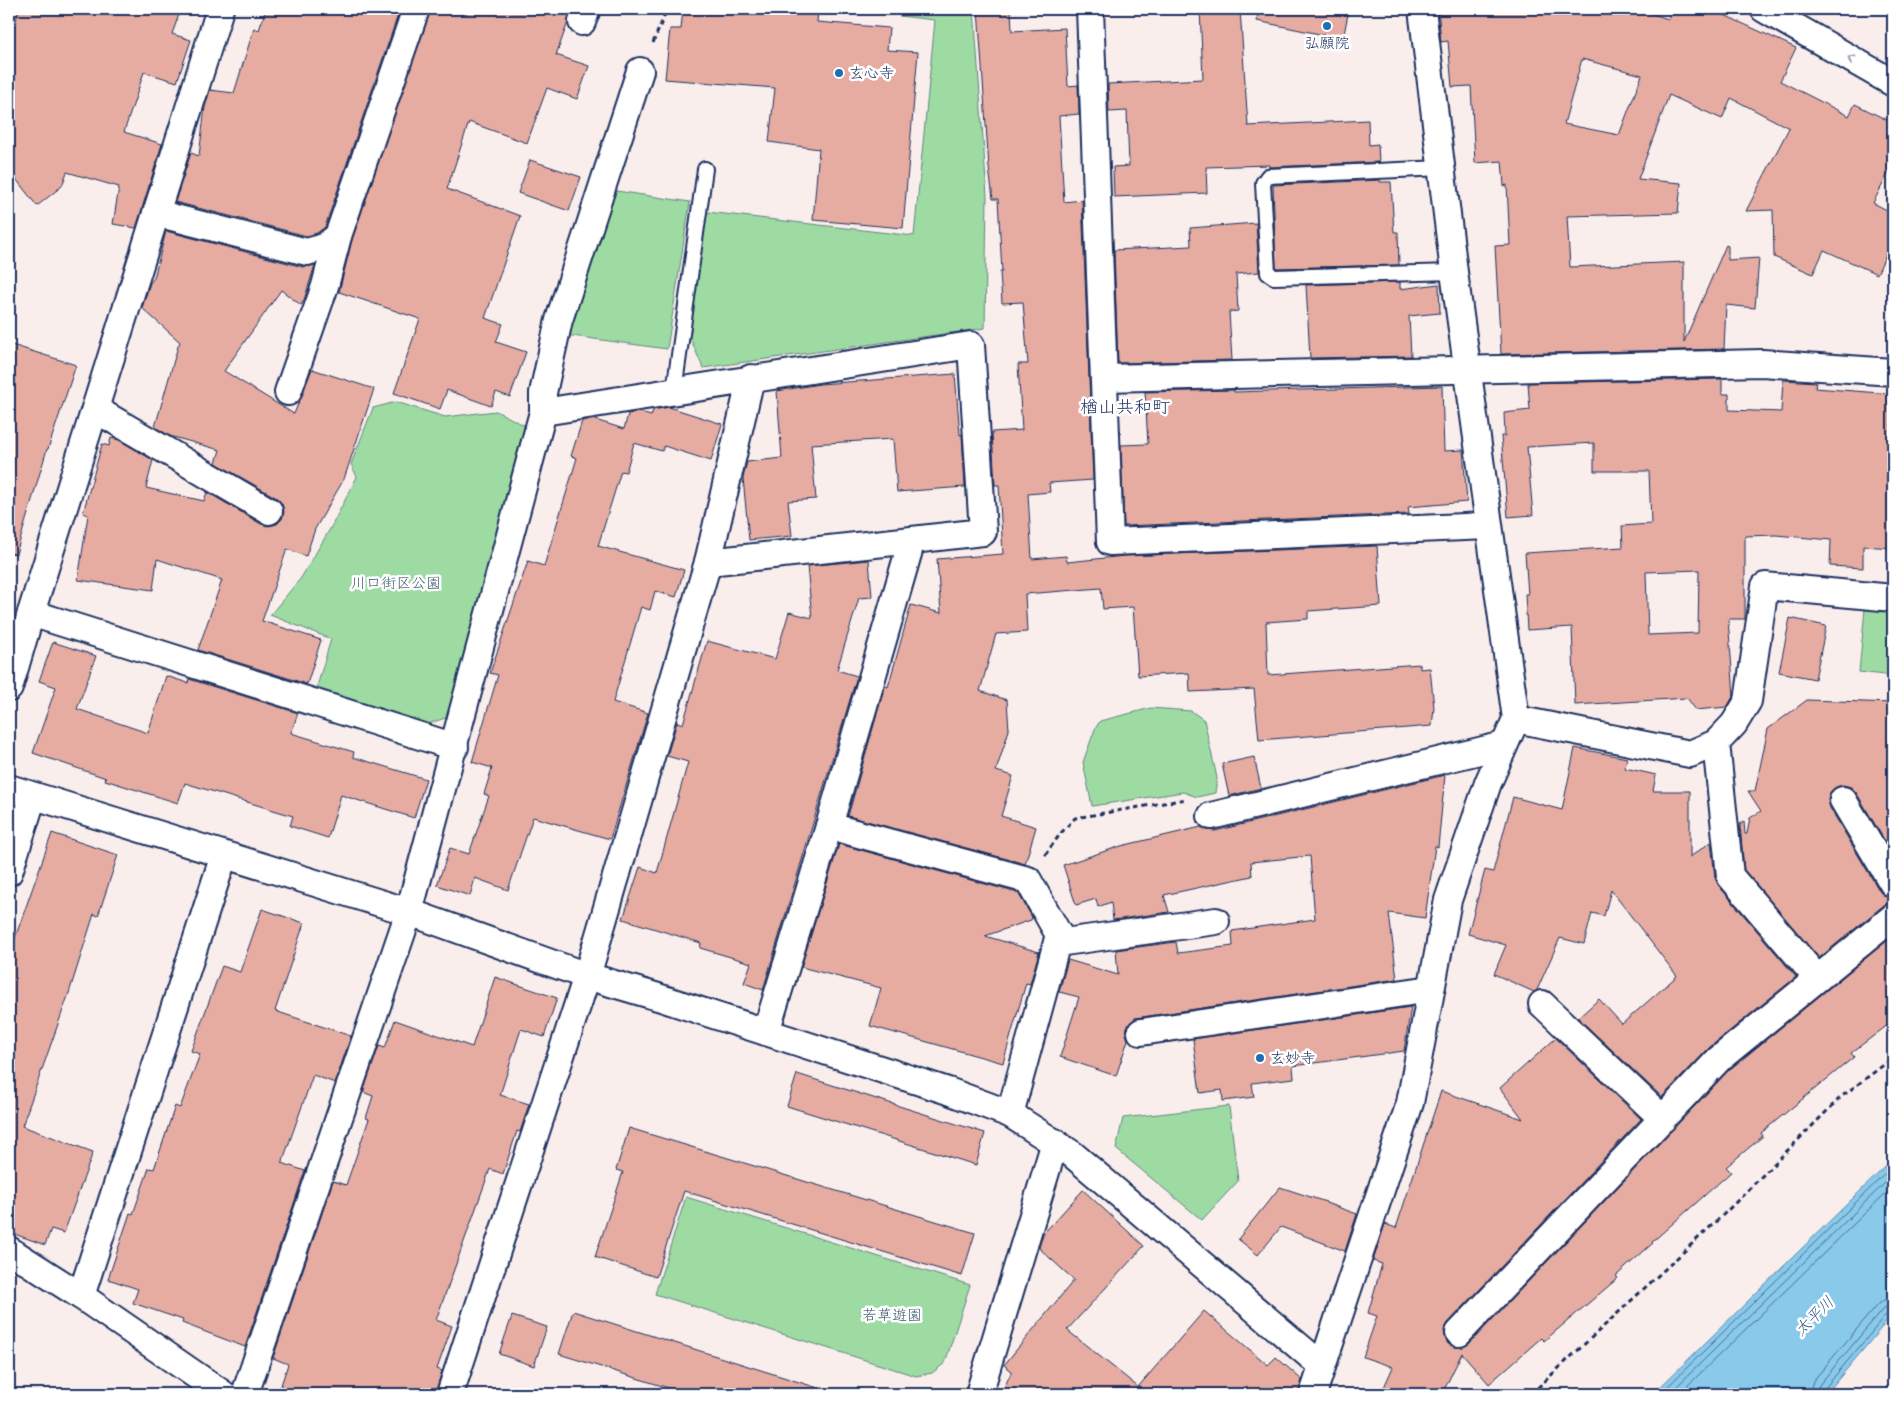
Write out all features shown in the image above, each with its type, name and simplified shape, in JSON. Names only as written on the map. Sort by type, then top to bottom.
[{"type":"street","points":[[9,688],[220,9]]},
{"type":"street","points":[[288,392],[325,286],[338,236],[416,9]]},
{"type":"street","points":[[1090,9],[1110,542],[1488,526]]},
{"type":"street","points":[[1313,1394],[1410,1104],[1448,900],[1488,783],[1516,719],[1454,272],[1422,9]]},
{"type":"street","points":[[1764,9],[1893,83]]},
{"type":"street","points":[[245,1394],[409,912],[543,412],[543,393],[559,320],[640,71]]},
{"type":"street","points":[[156,213],[307,252],[324,247],[338,236]]},
{"type":"street","points":[[543,412],[971,345],[983,532],[708,562]]},
{"type":"street","points":[[1104,378],[1762,363],[1893,372]]},
{"type":"street","points":[[450,1394],[587,976],[708,562],[751,378]]},
{"type":"street","points":[[95,408],[269,511]]},
{"type":"street","points":[[766,1032],[830,826],[912,540]]},
{"type":"street","points":[[1516,719],[1690,754],[1716,744],[1734,724],[1748,701],[1765,586],[1893,598]]},
{"type":"street","points":[[31,613],[454,748]]},
{"type":"street","points":[[1716,744],[1730,876],[1818,978]]},
{"type":"street","points":[[1211,816],[1504,745]]},
{"type":"street","points":[[9,872],[21,792],[409,912],[587,976],[948,1091],[1010,1114],[1072,1154],[1322,1366]]},
{"type":"street","points":[[1843,800],[1893,884]]},
{"type":"street","points":[[830,826],[1028,880],[1059,935],[1010,1114]]},
{"type":"street","points":[[81,1296],[224,855]]},
{"type":"street","points":[[1459,1333],[1719,1059],[1893,917]]},
{"type":"street","points":[[1057,943],[1216,922]]},
{"type":"street","points":[[1141,1032],[1431,989]]},
{"type":"street","points":[[1542,1004],[1663,1119]]},
{"type":"street","points":[[979,1394],[1055,1142]]},
{"type":"street","points":[[9,1250],[81,1296],[223,1394]]},
{"type":"lane","points":[[674,391],[705,168]]},
{"type":"lane","points":[[1442,168],[1268,176],[1263,183],[1268,273],[1274,277],[1454,272]]},
{"type":"path","points":[[640,71],[667,9]]},
{"type":"path","points":[[1028,880],[1061,833],[1075,818],[1185,798],[1211,816]]},
{"type":"path","points":[[1531,1394],[1723,1215],[1842,1096],[1893,1058]]},
{"type":"green space","points":[[899,9],[974,9],[987,197],[985,328],[703,368],[688,333],[707,212],[914,236],[935,20],[899,16]]},
{"type":"green space","points":[[610,190],[690,202],[667,349],[565,335]]},
{"type":"green space","name":"川口街区公園","points":[[396,402],[445,417],[496,411],[526,426],[448,717],[422,726],[316,690],[331,639],[270,615],[301,578],[330,529],[357,477],[351,464],[373,408]]},
{"type":"green space","points":[[1865,609],[1893,612],[1893,676],[1859,672]]},
{"type":"green space","points":[[1151,708],[1191,711],[1204,720],[1217,778],[1215,793],[1197,797],[1183,792],[1092,806],[1083,762],[1095,729],[1100,721]]},
{"type":"green space","points":[[1229,1106],[1238,1181],[1202,1220],[1116,1149],[1123,1118]]},
{"type":"green space","name":"若草遊園","points":[[686,1197],[970,1285],[945,1363],[932,1373],[916,1376],[655,1294]]},
{"type":"water","name":"太平川","points":[[1893,1159],[1893,1314],[1826,1394],[1653,1394]]},
{"type":"building","points":[[19,9],[181,9],[172,34],[191,40],[177,82],[144,72],[124,132],[162,144],[136,228],[113,224],[119,187],[67,172],[62,186],[37,206],[9,170],[9,47]]},
{"type":"building","points":[[266,9],[400,9],[325,227],[317,233],[307,236],[175,202],[191,153],[199,156],[205,107],[210,90],[234,93],[254,28],[259,30]]},
{"type":"building","points":[[431,9],[571,9],[556,55],[589,66],[577,99],[547,88],[527,143],[469,122],[447,189],[520,216],[485,318],[503,324],[496,342],[526,352],[510,397],[496,392],[491,406],[447,390],[440,409],[394,393],[420,319],[339,292],[352,240]]},
{"type":"building","points":[[683,9],[794,9],[818,11],[817,22],[889,28],[887,50],[918,52],[903,228],[813,220],[819,149],[769,142],[775,88],[665,79],[670,29],[681,29]]},
{"type":"building","points":[[978,9],[1011,9],[1012,31],[1065,28],[1068,86],[1078,85],[1079,114],[1059,116],[1064,202],[1082,200],[1093,480],[1049,483],[1050,492],[1028,494],[1032,559],[1066,556],[1067,562],[1125,556],[1377,546],[1381,606],[1308,611],[1308,619],[1266,622],[1268,675],[1420,664],[1420,669],[1430,668],[1434,708],[1432,726],[1259,740],[1254,689],[1190,692],[1189,673],[1138,676],[1133,607],[1103,609],[1101,588],[1025,594],[1027,632],[996,634],[980,691],[1007,700],[1009,730],[996,771],[1013,776],[1001,816],[1036,827],[1025,864],[848,816],[885,686],[888,687],[911,605],[941,613],[937,559],[1003,554],[999,485],[995,485],[992,432],[1022,430],[1018,364],[1028,364],[1023,302],[1002,303],[998,199],[993,199],[989,168]]},
{"type":"building","points":[[1200,9],[1240,9],[1248,126],[1368,120],[1369,145],[1378,144],[1379,162],[1269,167],[1269,165],[1206,167],[1207,193],[1114,197],[1113,167],[1129,166],[1127,111],[1109,112],[1108,84],[1203,79]]},
{"type":"building","points":[[1258,9],[1349,9],[1343,39],[1257,21]]},
{"type":"building","points":[[1438,9],[1638,9],[1668,19],[1672,9],[1711,9],[1796,48],[1780,81],[1849,116],[1855,104],[1893,123],[1893,164],[1873,203],[1893,213],[1893,239],[1877,274],[1824,250],[1813,274],[1774,257],[1773,210],[1746,211],[1789,128],[1731,98],[1722,119],[1669,95],[1638,179],[1681,183],[1678,213],[1567,216],[1570,267],[1684,262],[1684,342],[1726,245],[1728,246],[1728,260],[1759,258],[1755,308],[1726,305],[1724,349],[1501,354],[1495,246],[1510,245],[1507,185],[1504,186],[1502,161],[1475,163],[1471,86],[1452,87],[1448,41],[1441,42]],"holes":[[[1582,59],[1642,75],[1619,135],[1564,124]]]},
{"type":"building","points":[[530,160],[581,177],[569,211],[518,193]]},
{"type":"building","points":[[1380,180],[1380,182],[1391,182],[1394,232],[1398,232],[1399,265],[1276,268],[1273,185]]},
{"type":"building","points":[[1256,223],[1259,272],[1236,274],[1238,311],[1229,312],[1232,360],[1118,363],[1114,250],[1191,246],[1190,228]]},
{"type":"building","points":[[166,231],[303,267],[315,265],[301,305],[281,290],[224,371],[294,414],[312,369],[374,389],[344,479],[315,529],[306,556],[287,549],[262,621],[321,640],[307,684],[198,650],[222,580],[157,559],[153,590],[78,580],[88,515],[83,513],[102,444],[109,446],[111,438],[119,440],[153,460],[146,488],[204,501],[207,492],[261,524],[268,526],[277,524],[282,519],[284,512],[282,504],[277,498],[216,463],[220,450],[170,436],[155,427],[180,342],[142,308],[150,283],[154,278]]},
{"type":"building","points":[[1400,282],[1400,289],[1439,284],[1440,313],[1409,316],[1411,356],[1310,358],[1306,285]]},
{"type":"building","points":[[9,344],[76,365],[47,449],[16,554],[9,553]]},
{"type":"building","points":[[955,374],[960,435],[962,434],[965,487],[897,492],[893,439],[811,444],[816,499],[788,501],[792,536],[749,540],[743,478],[747,462],[782,458],[777,391],[820,384]]},
{"type":"building","points":[[1722,379],[1722,394],[1729,394],[1729,410],[1781,412],[1783,380],[1816,382],[1815,388],[1893,394],[1893,548],[1863,546],[1863,568],[1830,566],[1831,540],[1776,535],[1745,536],[1745,619],[1728,619],[1734,695],[1727,707],[1696,710],[1687,698],[1575,705],[1572,627],[1527,630],[1525,594],[1528,594],[1525,553],[1623,547],[1622,526],[1651,524],[1649,471],[1594,471],[1594,443],[1527,447],[1533,515],[1508,517],[1501,436],[1505,436],[1504,413],[1530,410],[1528,383]],"holes":[[[1699,570],[1698,633],[1648,635],[1646,572]]]},
{"type":"building","points":[[1442,386],[1444,451],[1463,450],[1467,502],[1408,507],[1409,514],[1124,526],[1121,445],[1148,444],[1145,392],[1234,390],[1234,392]]},
{"type":"building","points":[[669,407],[722,424],[711,461],[664,446],[662,451],[634,443],[626,472],[621,471],[598,546],[684,570],[676,597],[655,591],[650,610],[641,607],[613,702],[648,713],[610,839],[533,817],[508,890],[475,878],[470,896],[437,885],[450,848],[469,854],[489,796],[484,794],[492,768],[472,762],[498,675],[490,673],[528,561],[544,566],[577,458],[571,456],[582,421],[592,419],[624,429],[628,414],[638,412],[651,416],[653,410]]},
{"type":"building","points":[[869,560],[872,597],[859,598],[837,670],[857,676],[763,990],[744,983],[751,963],[700,948],[701,943],[623,919],[640,867],[657,873],[688,762],[667,756],[677,722],[683,724],[707,641],[775,659],[789,612],[812,618],[807,566]]},
{"type":"building","points":[[1790,618],[1826,626],[1815,679],[1779,672]]},
{"type":"building","points":[[53,642],[96,656],[77,709],[148,733],[166,676],[188,683],[189,679],[298,713],[291,733],[354,752],[353,757],[426,779],[414,818],[341,795],[328,838],[290,826],[293,816],[185,783],[178,803],[105,780],[106,778],[33,753],[56,687],[39,681]]},
{"type":"building","points":[[1807,700],[1893,703],[1893,855],[1856,792],[1851,787],[1843,785],[1836,787],[1830,792],[1828,800],[1830,808],[1880,892],[1886,897],[1893,899],[1893,902],[1884,905],[1819,958],[1744,870],[1740,824],[1744,822],[1745,834],[1747,834],[1750,818],[1761,811],[1748,791],[1755,791],[1768,729]]},
{"type":"building","points":[[1575,748],[1627,758],[1625,768],[1656,775],[1653,791],[1690,791],[1690,857],[1711,842],[1715,878],[1719,886],[1796,977],[1710,1047],[1662,1097],[1578,1018],[1599,999],[1622,1024],[1677,976],[1611,890],[1604,916],[1592,913],[1584,944],[1560,938],[1537,990],[1534,992],[1494,974],[1506,945],[1468,934],[1485,870],[1493,872],[1513,797],[1562,810]]},
{"type":"building","points":[[1254,757],[1261,788],[1229,796],[1222,764]]},
{"type":"building","points":[[1445,775],[1438,847],[1435,846],[1425,918],[1389,913],[1397,979],[1135,1018],[1127,1027],[1126,1034],[1128,1040],[1116,1076],[1060,1057],[1079,997],[1059,992],[1068,960],[1118,975],[1116,950],[1176,942],[1178,953],[1233,946],[1232,931],[1315,919],[1310,856],[1251,862],[1252,876],[1164,895],[1169,912],[1113,920],[1111,902],[1098,907],[1096,899],[1076,905],[1063,865],[1121,846],[1201,827],[1215,831]]},
{"type":"building","points":[[52,833],[118,855],[98,916],[94,914],[69,993],[22,1126],[93,1152],[64,1233],[51,1229],[45,1245],[9,1232],[9,955]]},
{"type":"building","points":[[839,844],[1018,893],[1032,917],[1031,920],[985,936],[1039,952],[1030,984],[1026,983],[1003,1063],[870,1026],[881,988],[801,967]]},
{"type":"building","points":[[262,909],[304,923],[275,1011],[351,1036],[335,1083],[313,1075],[282,1163],[305,1171],[245,1347],[182,1323],[183,1320],[133,1303],[138,1289],[108,1279],[130,1213],[133,1214],[149,1168],[154,1169],[175,1106],[180,1108],[200,1054],[191,1051],[222,966],[240,972]]},
{"type":"building","points":[[1893,936],[1893,1021],[1851,1053],[1854,1057],[1761,1133],[1763,1136],[1726,1167],[1731,1172],[1652,1242],[1616,1276],[1618,1278],[1544,1341],[1541,1338],[1489,1384],[1462,1353],[1442,1394],[1381,1394],[1393,1367],[1363,1357],[1377,1316],[1368,1313],[1382,1264],[1373,1261],[1385,1224],[1396,1228],[1441,1091],[1523,1119],[1500,1088],[1556,1038],[1641,1119],[1448,1323],[1444,1330],[1448,1344],[1455,1347],[1463,1347],[1470,1343],[1729,1070]]},
{"type":"building","points":[[495,977],[557,998],[544,1037],[521,1029],[500,1095],[529,1104],[520,1132],[517,1131],[503,1174],[490,1169],[436,1320],[452,1326],[437,1369],[442,1371],[435,1394],[278,1394],[288,1364],[273,1358],[333,1181],[346,1185],[369,1119],[366,1118],[373,1096],[363,1092],[379,1046],[385,1048],[395,1020],[472,1047]]},
{"type":"building","name":"玄妙寺","points":[[1411,1007],[1404,1051],[1293,1066],[1294,1078],[1252,1083],[1254,1097],[1223,1101],[1222,1090],[1200,1093],[1193,1039]]},
{"type":"building","points":[[797,1074],[985,1133],[976,1165],[787,1106]]},
{"type":"building","points":[[629,1128],[975,1233],[962,1276],[684,1191],[656,1277],[595,1257],[623,1172],[616,1170]]},
{"type":"building","points":[[1280,1187],[1357,1214],[1345,1251],[1281,1227],[1258,1255],[1238,1239]]},
{"type":"building","points":[[1083,1190],[1144,1246],[1067,1330],[1138,1387],[1204,1311],[1268,1365],[1276,1357],[1302,1380],[1298,1394],[1001,1394],[1012,1371],[1004,1365],[1074,1280],[1039,1248],[1043,1234]]},
{"type":"building","points":[[573,1311],[818,1388],[817,1394],[688,1394],[559,1354]]},
{"type":"building","points":[[512,1316],[547,1327],[534,1366],[499,1354]]},
{"type":"place","name":"弘願院","points":[[1327,26]]},
{"type":"place","name":"玄心寺","points":[[839,73]]},
{"type":"place","name":"玄妙寺","points":[[1260,1058]]},
{"type":"district","name":"楢山共和町","points":[[1125,407]]}]
